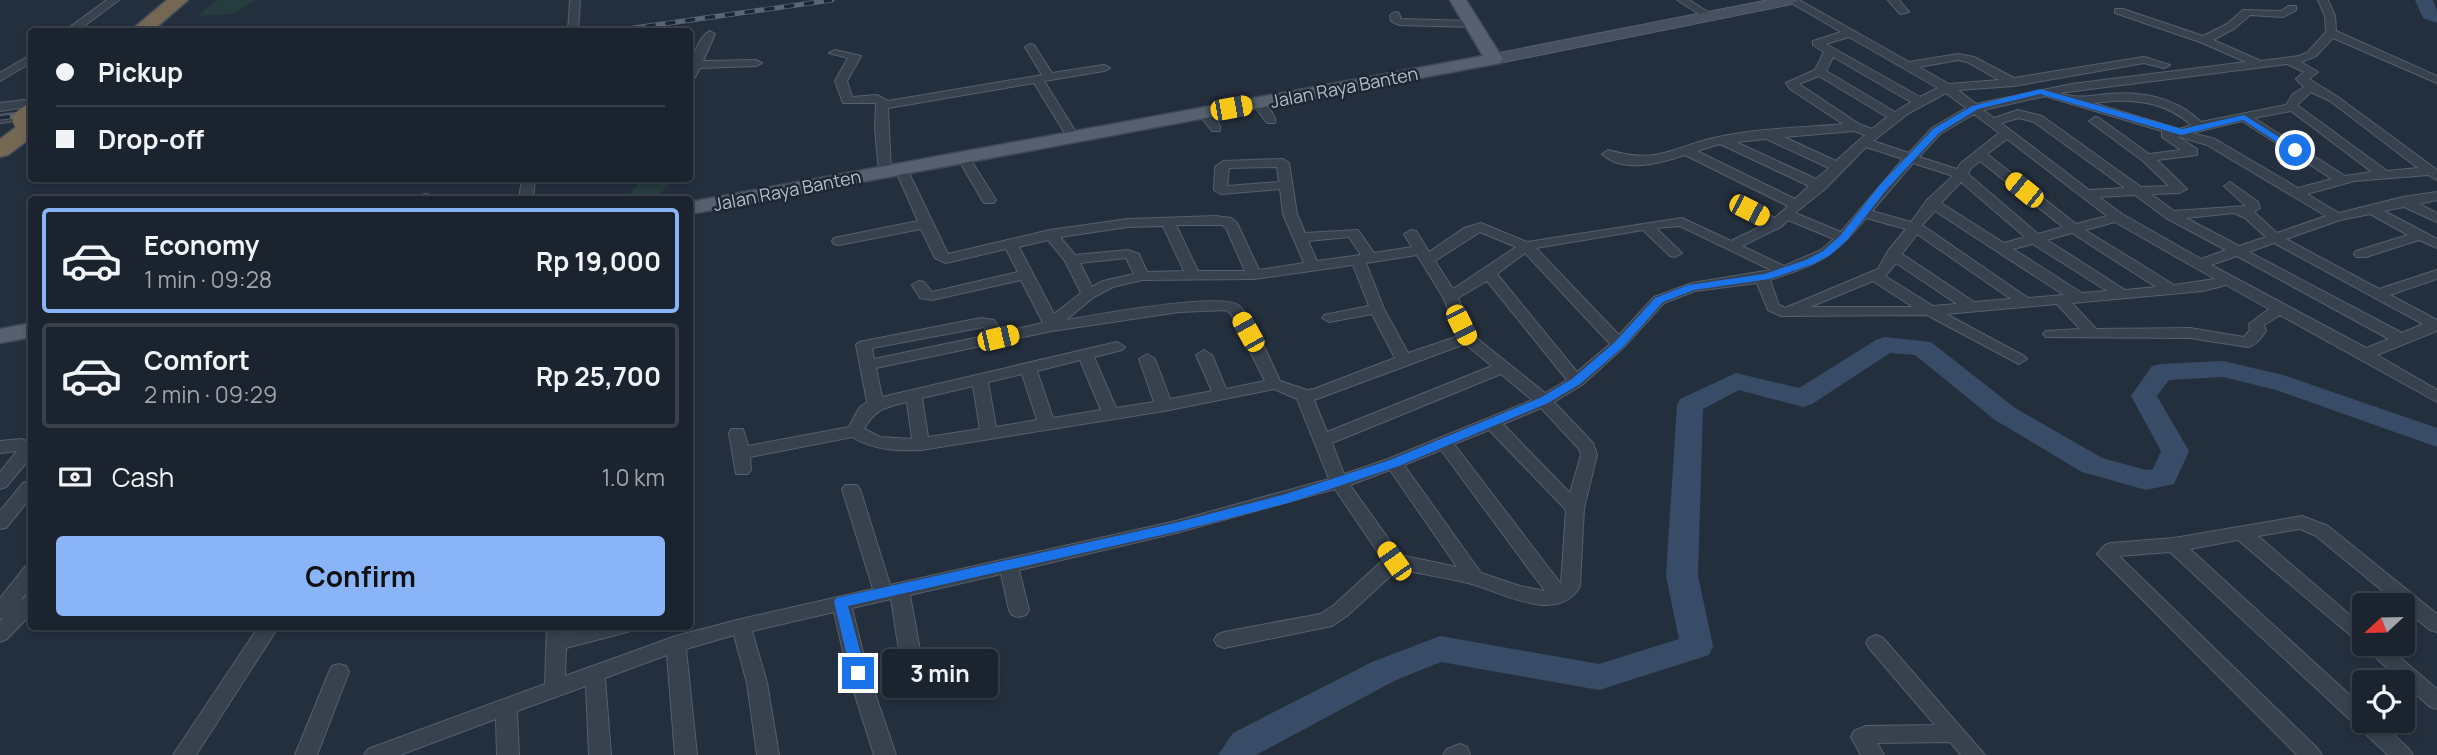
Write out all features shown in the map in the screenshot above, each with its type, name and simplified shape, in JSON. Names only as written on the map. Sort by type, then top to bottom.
[{"type":"highway","points":[[143,28],[178,0]]},
{"type":"highway","points":[[157,28],[193,0]]},
{"type":"highway","points":[[0,138],[28,117]]},
{"type":"highway","points":[[0,150],[28,117]]},
{"type":"main road","points":[[1458,0],[1494,59]]},
{"type":"main road","name":"Jalan Raya Banten","points":[[693,207],[1071,134],[1210,120],[1258,103],[1710,17],[1763,3],[1792,0]]},
{"type":"main road","points":[[0,336],[28,331]]},
{"type":"street","points":[[74,28],[114,0]]},
{"type":"street","points":[[573,28],[575,0]]},
{"type":"street","points":[[1682,0],[1710,17]]},
{"type":"street","points":[[1792,0],[1947,88],[2117,217],[2279,309],[2365,354],[2437,397]]},
{"type":"street","points":[[1893,0],[1905,12]]},
{"type":"street","points":[[375,755],[676,645],[741,626],[1175,527],[1339,482],[1394,463],[1544,401],[1576,381],[1619,344],[1647,310],[1668,296],[1692,287],[1762,278],[1809,262],[1826,253],[1843,238],[1936,131],[1975,108],[2040,92],[2290,61],[2312,54],[2331,33],[2330,16],[2323,0]]},
{"type":"street","points":[[2204,40],[2231,26],[2247,12],[2283,14],[2292,8]]},
{"type":"street","points":[[2119,11],[2204,40],[2261,65]]},
{"type":"street","points":[[1395,15],[1396,21],[1399,22],[1471,24]]},
{"type":"street","points":[[1850,33],[1817,43],[1920,102]]},
{"type":"street","points":[[2331,33],[2437,80]]},
{"type":"street","points":[[710,34],[695,60],[757,63]]},
{"type":"street","points":[[1030,47],[1071,134]]},
{"type":"street","points":[[1830,51],[1820,72],[1791,85],[1856,127],[1867,141]]},
{"type":"street","points":[[835,53],[855,56],[841,81],[847,101],[881,100],[881,129],[893,170],[940,255],[946,259],[1078,229],[1168,222],[1226,221],[1232,226],[1254,275]]},
{"type":"street","points":[[1907,66],[1958,57],[1970,59],[2012,82],[2040,92],[2181,132],[2223,149],[2337,217]]},
{"type":"street","points":[[0,78],[28,60]]},
{"type":"street","points":[[1732,245],[1787,214],[1895,117],[1947,88],[2012,82],[2144,60],[2164,65]]},
{"type":"street","points":[[2290,61],[2312,72],[2302,79],[2311,87],[2334,99],[2434,173]]},
{"type":"street","points":[[882,105],[1104,68]]},
{"type":"street","points":[[1820,72],[1895,117]]},
{"type":"street","points":[[2311,87],[2293,100],[2293,107],[2383,174]]},
{"type":"street","points":[[2075,103],[2119,96],[2147,99],[2167,105],[2198,126]]},
{"type":"street","points":[[1258,103],[1271,120]]},
{"type":"street","points":[[0,107],[28,114]]},
{"type":"street","points":[[2181,132],[2198,126],[2293,107]]},
{"type":"street","points":[[1994,122],[2018,114],[2032,116],[2171,215],[2399,338]]},
{"type":"street","points":[[0,119],[28,115]]},
{"type":"street","points":[[2085,194],[2180,189],[2147,158],[2095,121],[2124,117]]},
{"type":"street","points":[[2244,117],[2343,180]]},
{"type":"street","points":[[2147,158],[2193,152],[2153,126]]},
{"type":"street","points":[[1608,154],[1618,159],[1654,161],[1720,140],[1856,127]]},
{"type":"street","points":[[1823,131],[1867,141],[1961,175],[2034,238],[2122,293]]},
{"type":"street","points":[[1788,312],[1812,300],[1876,277],[1932,203],[1961,175],[1965,166],[2008,132]]},
{"type":"street","points":[[1768,135],[1838,167]]},
{"type":"street","points":[[1720,140],[1820,186]]},
{"type":"street","points":[[1686,151],[1787,214],[1843,238]]},
{"type":"street","points":[[1979,154],[2073,228],[2171,290]]},
{"type":"street","points":[[963,157],[989,200]]},
{"type":"street","points":[[1286,185],[1221,190],[1221,167],[1227,164],[1283,163],[1286,185],[1290,215],[1312,266]]},
{"type":"street","points":[[2294,193],[2343,180],[2383,174],[2434,173]]},
{"type":"street","points":[[2230,186],[2253,205],[2253,208],[2243,211]]},
{"type":"street","points":[[2200,264],[2337,217],[2437,196]]},
{"type":"street","points":[[2403,201],[2437,218]]},
{"type":"street","points":[[1932,203],[2078,297]]},
{"type":"street","points":[[2171,215],[2235,209],[2243,211],[2276,239],[2437,325]]},
{"type":"street","points":[[2370,209],[2437,244]]},
{"type":"street","points":[[1749,210],[1787,214]]},
{"type":"street","points":[[1864,213],[1916,227],[2025,302]]},
{"type":"street","points":[[2001,248],[2117,217]]},
{"type":"street","points":[[1168,222],[1192,273]]},
{"type":"street","points":[[1450,298],[1526,246],[1682,222],[1783,271]]},
{"type":"street","points":[[839,241],[924,223]]},
{"type":"street","points":[[1646,226],[1675,253]]},
{"type":"street","points":[[1051,323],[1089,294],[1108,284],[1142,275],[1254,275],[1364,258],[1426,255],[1474,228],[1489,229],[1526,246],[1619,344]]},
{"type":"street","points":[[1300,238],[1353,233],[1364,258],[1377,309],[1404,360]]},
{"type":"street","points":[[1050,234],[1071,260],[1089,294]]},
{"type":"street","points":[[737,433],[742,461],[855,431],[871,441],[921,444],[1164,406],[1274,384],[1297,391],[1304,397],[1324,440],[1339,482],[1394,561],[1474,578],[1519,593],[1546,598],[1559,596],[1571,586],[1575,508],[1589,451],[1544,401],[1467,338],[1450,298],[1412,234]]},
{"type":"street","points":[[2361,254],[2421,235]]},
{"type":"street","points":[[1011,245],[1051,323]]},
{"type":"street","points":[[1071,260],[1128,254],[1134,257],[1142,275]]},
{"type":"street","points":[[1893,254],[1971,307]]},
{"type":"street","points":[[1488,273],[1576,381]]},
{"type":"street","points":[[919,285],[925,295],[932,296],[1027,274]]},
{"type":"street","points":[[2379,294],[2437,274]]},
{"type":"street","points":[[1876,277],[1930,311],[2019,359]]},
{"type":"street","points":[[1762,278],[1773,307],[1788,312],[1930,311],[2203,287],[2227,280]]},
{"type":"street","points":[[2060,298],[2092,334]]},
{"type":"street","points":[[875,404],[863,348],[869,342],[981,322],[989,323],[998,338],[1051,323],[1179,308],[1230,306],[1243,323],[1274,384]]},
{"type":"street","points":[[1329,318],[1377,309]]},
{"type":"street","points":[[2051,334],[2190,332],[2248,342],[2258,331],[2256,324],[2279,309]]},
{"type":"street","points":[[2365,354],[2399,338],[2437,325]]},
{"type":"street","points":[[1304,397],[1467,338]]},
{"type":"street","points":[[855,431],[865,412],[875,404],[1117,346]]},
{"type":"street","points":[[1085,354],[1111,414]]},
{"type":"street","points":[[1204,355],[1221,395]]},
{"type":"street","points":[[1147,359],[1164,406]]},
{"type":"street","points":[[1324,440],[1503,367]]},
{"type":"street","points":[[1028,368],[1047,425]]},
{"type":"street","points":[[980,379],[989,433]]},
{"type":"street","points":[[2418,387],[2437,380]]},
{"type":"street","points":[[914,395],[921,444]]},
{"type":"street","points":[[1491,422],[1575,508]]},
{"type":"street","points":[[1443,442],[1559,596]]},
{"type":"street","points":[[0,447],[21,445],[25,447],[25,453],[0,483]]},
{"type":"street","points":[[1394,463],[1474,578]]},
{"type":"street","points":[[0,490],[28,487]]},
{"type":"street","points":[[0,523],[28,489]]},
{"type":"street","points":[[851,489],[891,590],[914,671],[921,677],[936,678],[976,671]]},
{"type":"street","points":[[2311,755],[2106,554],[2111,550],[2174,545],[2302,523],[2313,525],[2437,625]]},
{"type":"street","points":[[2243,534],[2352,628]]},
{"type":"street","points":[[2174,545],[2352,709]]},
{"type":"street","points":[[1224,640],[1325,621],[1340,611],[1394,561]]},
{"type":"street","points":[[1008,564],[1019,610]]},
{"type":"street","points":[[0,612],[28,577]]},
{"type":"street","points":[[841,602],[858,673],[885,755]]},
{"type":"street","points":[[0,634],[28,604]]},
{"type":"street","points":[[741,626],[757,683],[768,755]]},
{"type":"street","points":[[184,755],[267,630]]},
{"type":"street","points":[[555,690],[556,635],[594,630]]},
{"type":"street","points":[[1876,643],[1974,755]]},
{"type":"street","points":[[676,645],[686,755]]},
{"type":"street","points":[[2385,656],[2437,701]]},
{"type":"street","points":[[306,755],[339,672]]},
{"type":"street","points":[[595,674],[600,755]]},
{"type":"street","points":[[506,706],[508,755]]},
{"type":"street","points":[[1873,755],[1861,737],[1866,734],[1953,733]]},
{"type":"street","points":[[2378,733],[2402,755]]},
{"type":"green space","points":[[218,0],[256,0],[232,14],[197,16]]},
{"type":"green space","points":[[639,182],[670,182],[658,196],[628,196]]},
{"type":"waterway","points":[[2424,0],[2429,14],[2437,18]]},
{"type":"waterway","points":[[1236,755],[1245,743],[1384,671],[1440,649],[1599,677],[1697,646],[1682,576],[1690,405],[1736,381],[1803,398],[1885,345],[1922,348],[2005,414],[2092,465],[2146,480],[2164,477],[2175,451],[2144,396],[2161,372],[2223,369],[2283,383],[2437,438]]},
{"type":"railway","points":[[634,28],[832,0]]},
{"type":"railway","points":[[0,118],[28,114]]},
{"type":"route","points":[[858,673],[841,602],[1175,527],[1288,498],[1394,463],[1544,401],[1556,391],[1576,381],[1619,344],[1647,310],[1659,300],[1692,287],[1766,277],[1826,253],[1843,238],[1884,187],[1936,131],[1975,108],[2040,92],[2181,132],[2244,117],[2295,150]]}]
